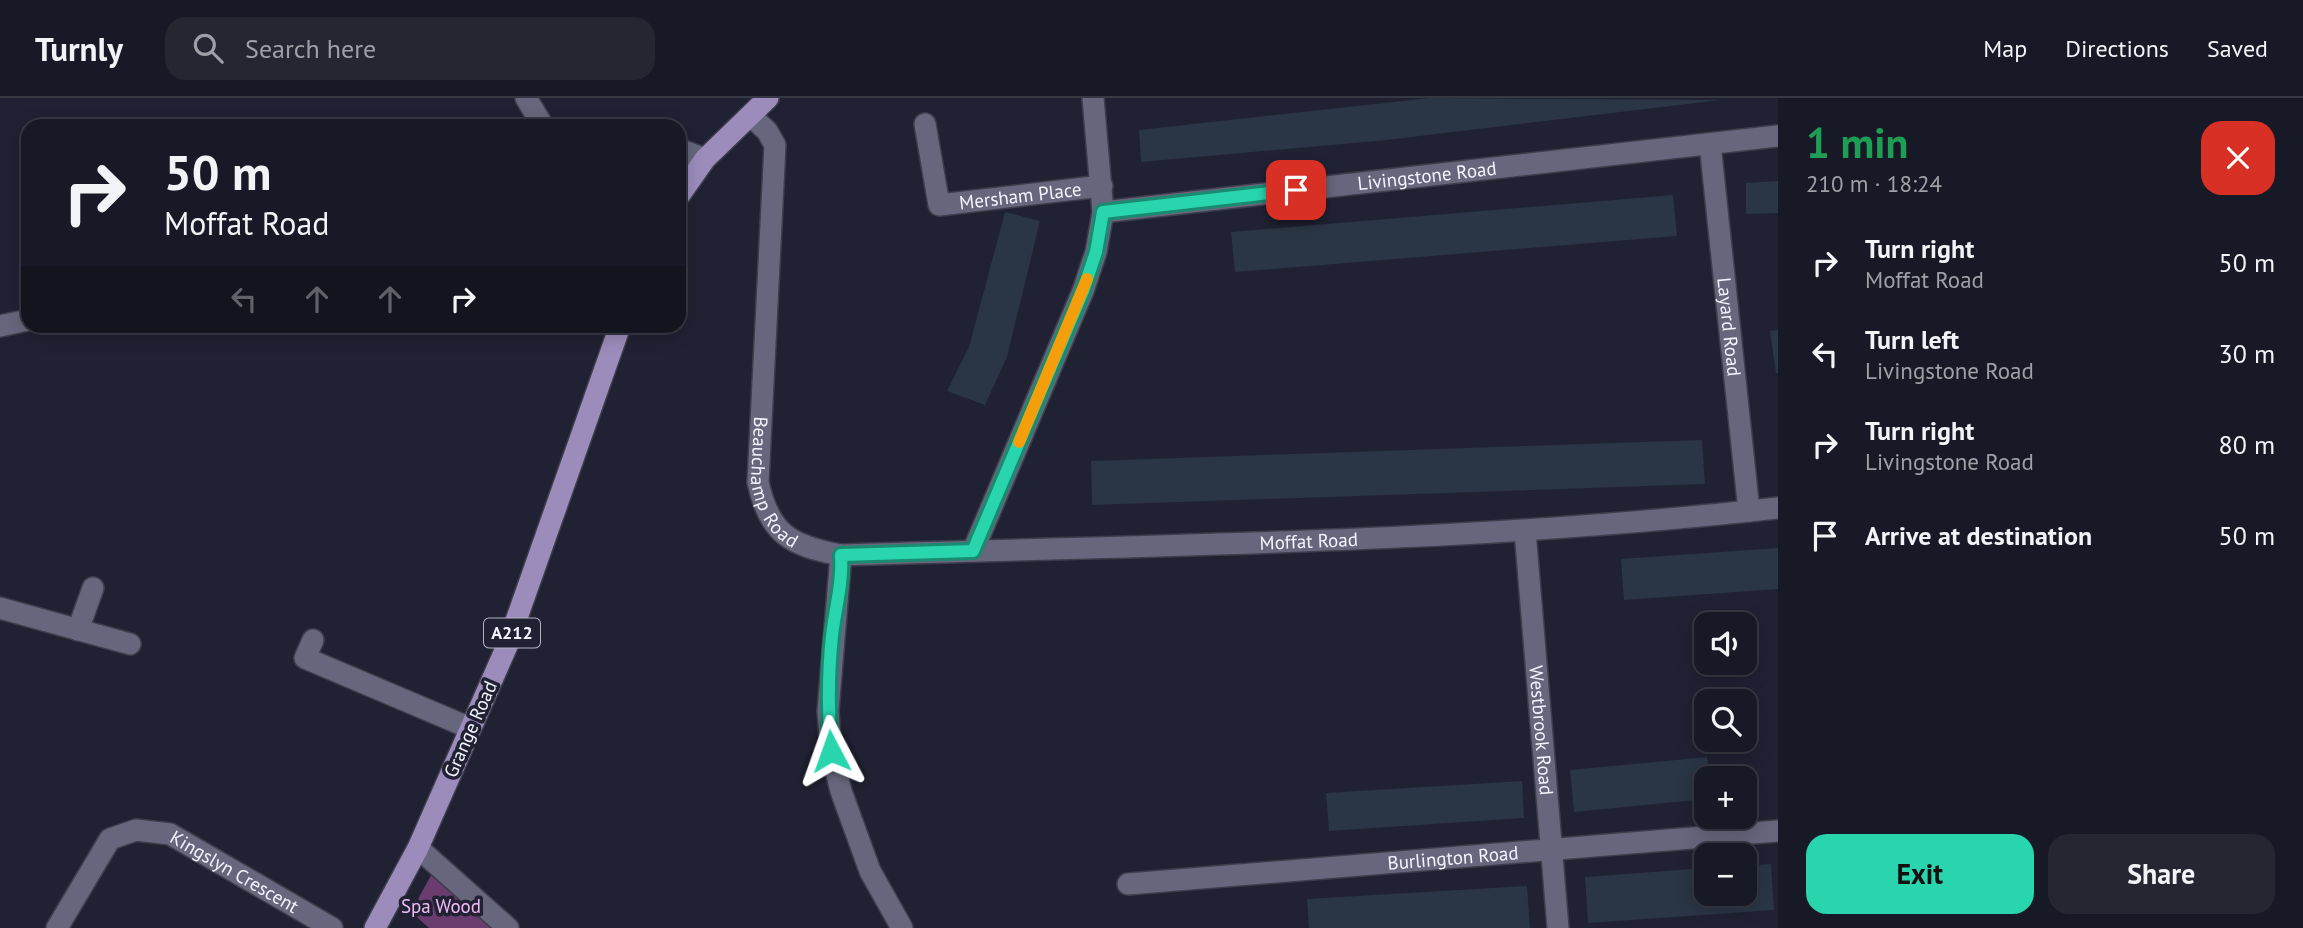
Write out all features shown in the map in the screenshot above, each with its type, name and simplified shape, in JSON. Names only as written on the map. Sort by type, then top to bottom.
[{"type":"main road","points":[[686,186],[705,159],[768,98]]},
{"type":"main road","name":"Grange Road","points":[[375,928],[418,848],[507,646],[618,333]]},
{"type":"street","points":[[526,98],[539,119]]},
{"type":"street","points":[[973,551],[1083,291],[1096,252],[1103,212],[1093,98]]},
{"type":"street","name":"Beauchamp Road","points":[[751,116],[767,131],[775,145],[758,482],[764,509],[784,534],[814,550],[841,555]]},
{"type":"street","name":"Mersham Place","points":[[925,124],[939,205],[1102,186]]},
{"type":"street","name":"Livingstone Road","points":[[1103,212],[1778,136]]},
{"type":"street","name":"Layard Road","points":[[1710,144],[1749,511]]},
{"type":"street","points":[[686,152],[705,159]]},
{"type":"street","points":[[0,326],[21,322]]},
{"type":"street","name":"Moffat Road","points":[[841,555],[1384,539],[1525,531],[1778,508]]},
{"type":"street","name":"Westbrook Road","points":[[1525,531],[1558,928]]},
{"type":"street","points":[[841,555],[842,571],[832,637],[829,699],[831,751],[841,791],[870,871],[902,928]]},
{"type":"street","points":[[78,630],[93,588]]},
{"type":"street","points":[[0,608],[130,644]]},
{"type":"street","points":[[313,640],[305,658],[470,728]]},
{"type":"street","name":"Kingslyn Crescent","points":[[57,928],[110,839],[136,830],[170,834],[332,928]]},
{"type":"street","name":"Burlington Road","points":[[1128,884],[1778,831]]},
{"type":"street","points":[[418,848],[508,928]]},
{"type":"green space","name":"Spa Wood","points":[[435,868],[497,928],[429,928],[411,912]]},
{"type":"building","points":[[1429,98],[1721,100],[1387,140],[1141,162],[1139,130]]},
{"type":"building","points":[[1778,181],[1778,213],[1746,214],[1746,183]]},
{"type":"building","points":[[1673,195],[1677,236],[1235,272],[1231,232]]},
{"type":"building","points":[[1005,212],[1040,221],[1007,357],[985,405],[947,391],[969,347]]},
{"type":"building","points":[[1778,330],[1778,373],[1776,373],[1770,331]]},
{"type":"building","points":[[1702,440],[1705,484],[1092,505],[1091,461]]},
{"type":"building","points":[[1778,548],[1778,589],[1624,600],[1621,559]]},
{"type":"building","points":[[1707,757],[1708,766],[1694,766],[1694,800],[1574,812],[1570,770]]},
{"type":"building","points":[[1522,781],[1524,818],[1329,831],[1326,793]]},
{"type":"building","points":[[1771,864],[1774,910],[1588,923],[1585,877],[1694,869],[1694,906],[1757,906],[1757,865]]},
{"type":"building","points":[[1527,886],[1530,928],[1309,928],[1307,899]]},
{"type":"slow traffic","points":[[1019,442],[1087,279]]},
{"type":"route","points":[[831,751],[828,711],[832,637],[842,571],[841,555],[973,551],[1083,291],[1096,252],[1103,212],[1296,190]]}]
